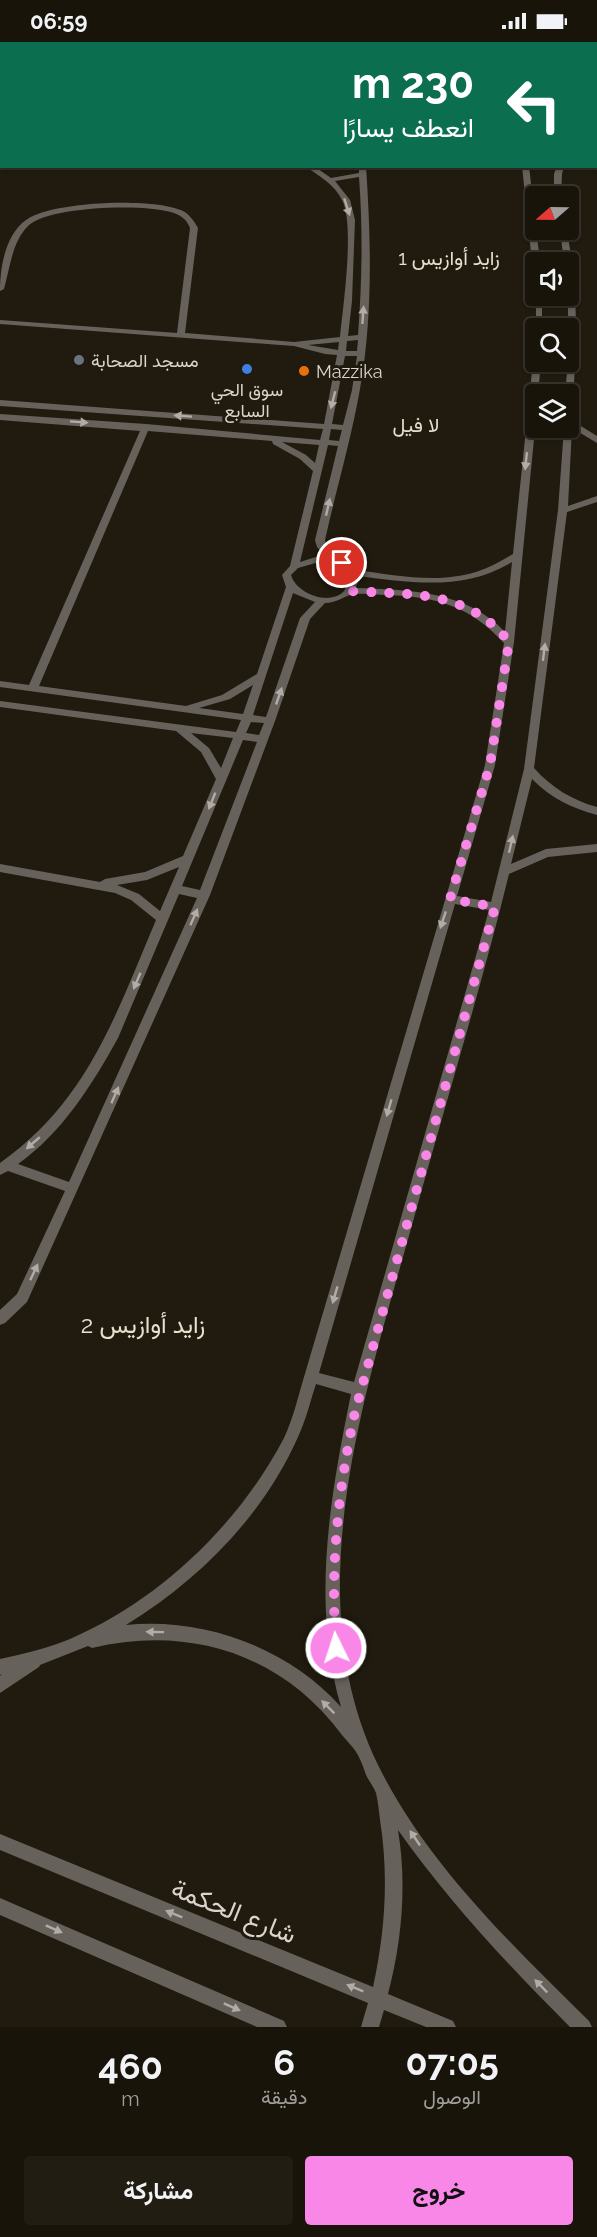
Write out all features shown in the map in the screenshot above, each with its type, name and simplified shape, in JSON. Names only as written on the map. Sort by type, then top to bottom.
[{"type":"street","points":[[311,168],[329,180],[341,193],[349,207],[351,221],[344,337],[343,353],[294,566],[288,573],[286,581],[298,595],[322,600],[342,596],[350,591],[354,585],[353,573]]},
{"type":"street","points":[[525,168],[535,252]]},
{"type":"street","points":[[558,186],[560,168]]},
{"type":"street","points":[[329,180],[362,171],[366,221],[361,354],[356,390],[320,540],[322,547],[333,560]]},
{"type":"street","points":[[0,289],[18,232],[37,217],[69,209],[147,207],[180,212],[191,219],[194,228],[181,335]]},
{"type":"street","points":[[0,322],[294,344],[325,352],[361,354]]},
{"type":"street","points":[[294,344],[344,337],[362,337]]},
{"type":"street","points":[[0,1667],[39,1658],[78,1642],[147,1602],[206,1554],[254,1500],[289,1442],[311,1377],[490,765],[509,642],[536,372]]},
{"type":"street","points":[[0,404],[346,428]]},
{"type":"street","points":[[51,420],[56,407]]},
{"type":"street","points":[[0,417],[342,444]]},
{"type":"street","points":[[33,688],[146,427]]},
{"type":"street","points":[[579,429],[597,440]]},
{"type":"street","points":[[267,438],[303,457],[316,470]]},
{"type":"street","points":[[567,438],[563,510],[529,769],[505,871],[359,1390],[344,1466],[332,1597],[336,1648],[345,1689],[365,1752],[383,1792],[425,1852],[480,1920],[583,2027]]},
{"type":"street","points":[[563,510],[597,499]]},
{"type":"street","points":[[294,566],[319,559],[333,560],[342,563],[353,573],[431,581],[457,581],[481,576],[501,567],[516,556]]},
{"type":"street","points":[[4,1168],[52,1126],[87,1083],[112,1038],[247,718],[290,588]]},
{"type":"street","points":[[350,591],[430,595],[455,602],[478,613],[497,626],[509,642]]},
{"type":"street","points":[[0,1319],[22,1298],[73,1188],[204,895],[270,721],[305,618],[322,600]]},
{"type":"street","points":[[181,709],[225,697],[260,676]]},
{"type":"street","points":[[0,684],[270,721]]},
{"type":"street","points":[[0,704],[263,739]]},
{"type":"street","points":[[178,728],[205,750],[221,778]]},
{"type":"street","points":[[529,769],[541,783],[558,796],[597,811]]},
{"type":"street","points":[[505,871],[546,854],[597,848]]},
{"type":"street","points":[[98,884],[147,876],[189,858]]},
{"type":"street","points":[[0,868],[98,884],[135,897],[163,919]]},
{"type":"street","points":[[176,890],[204,895]]},
{"type":"street","points":[[450,899],[495,907]]},
{"type":"street","points":[[4,1168],[73,1188]]},
{"type":"street","points":[[311,1377],[359,1390]]},
{"type":"street","points":[[78,1642],[132,1632],[187,1633],[239,1646],[287,1671],[321,1699],[365,1752]]},
{"type":"street","points":[[0,1685],[39,1658]]},
{"type":"street","points":[[370,2027],[379,1999],[392,1927],[393,1858],[383,1792]]},
{"type":"street","name":"شارع الحكمة","points":[[0,1842],[447,2027]]},
{"type":"street","points":[[0,1906],[278,2027]]},
{"type":"place","name":"مسجد الصحابة","points":[[79,360]]},
{"type":"place","name":"سوق الحي السابع","points":[[247,369]]},
{"type":"place","name":"Mazzika","points":[[304,371]]},
{"type":"district","name":"زايد أوازيس 1","points":[[449,258]]},
{"type":"district","name":"لا فيل","points":[[416,425]]},
{"type":"district","name":"زايد أوازيس 2","points":[[143,1324]]},
{"type":"route","points":[[336,1648],[332,1597],[337,1524],[346,1455],[359,1390],[495,907],[450,899],[490,765],[509,642],[497,626],[478,613],[455,602],[430,595],[350,591],[355,579],[349,568],[342,563]]}]
